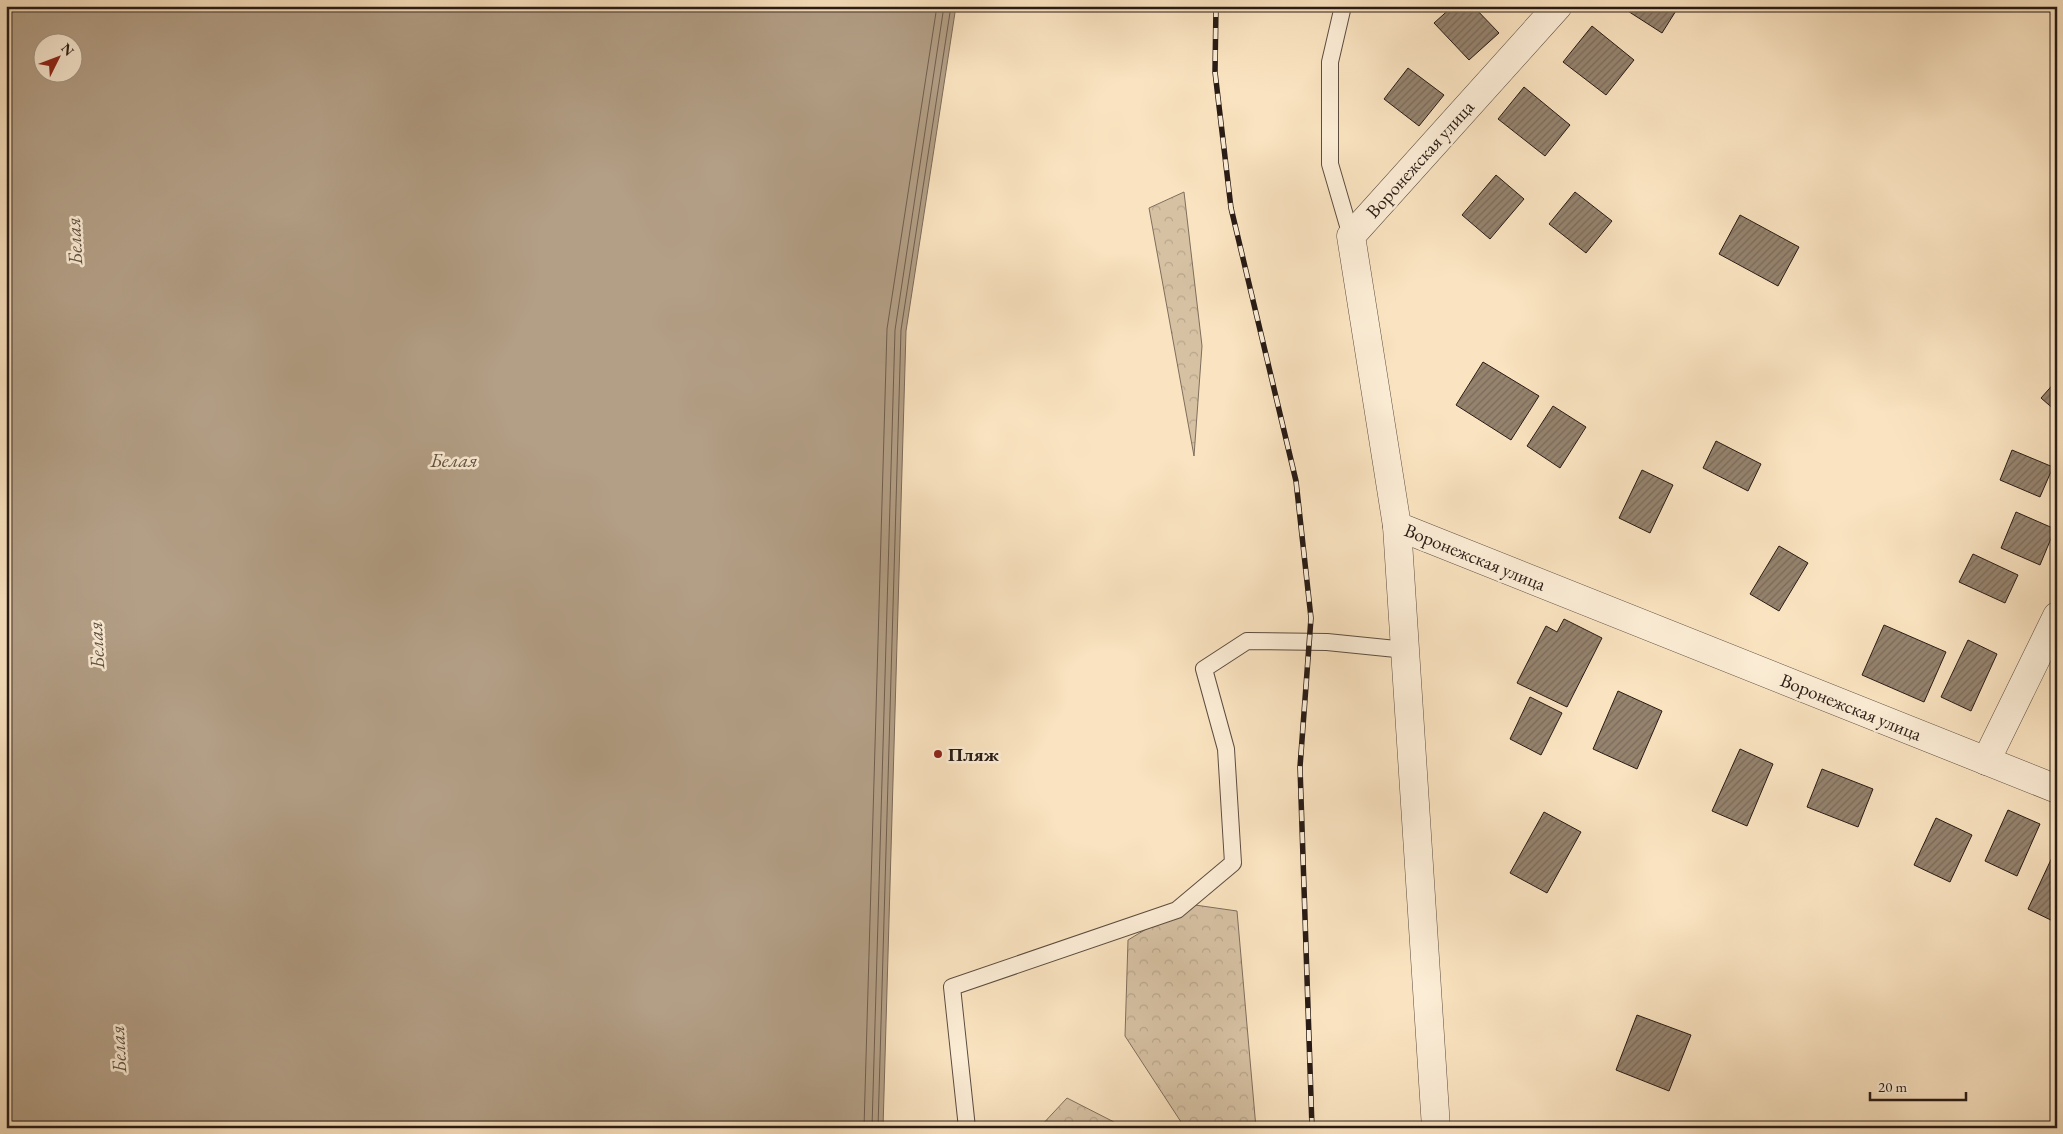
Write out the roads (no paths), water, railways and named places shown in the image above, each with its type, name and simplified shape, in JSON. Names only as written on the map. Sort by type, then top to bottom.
[{"type":"street","name":"Воронежская улица","points":[[1558,6],[1352,236],[1397,526],[2057,789]]},
{"type":"street","points":[[1397,526],[1436,1128]]},
{"type":"street","points":[[1986,761],[2057,616]]},
{"type":"lane","points":[[1343,6],[1330,62],[1330,164],[1352,236]]},
{"type":"lane","points":[[967,1128],[952,987],[1177,910],[1233,863],[1226,749],[1204,669],[1248,641],[1327,642],[1406,650]]},
{"type":"water","name":"Белая","points":[[6,6],[956,6],[906,331],[883,1128],[6,1128]]},
{"type":"railway","points":[[1216,6],[1215,72],[1231,208],[1296,481],[1311,618],[1300,767],[1312,1128]]},
{"type":"place","name":"Пляж","points":[[938,754]]}]
